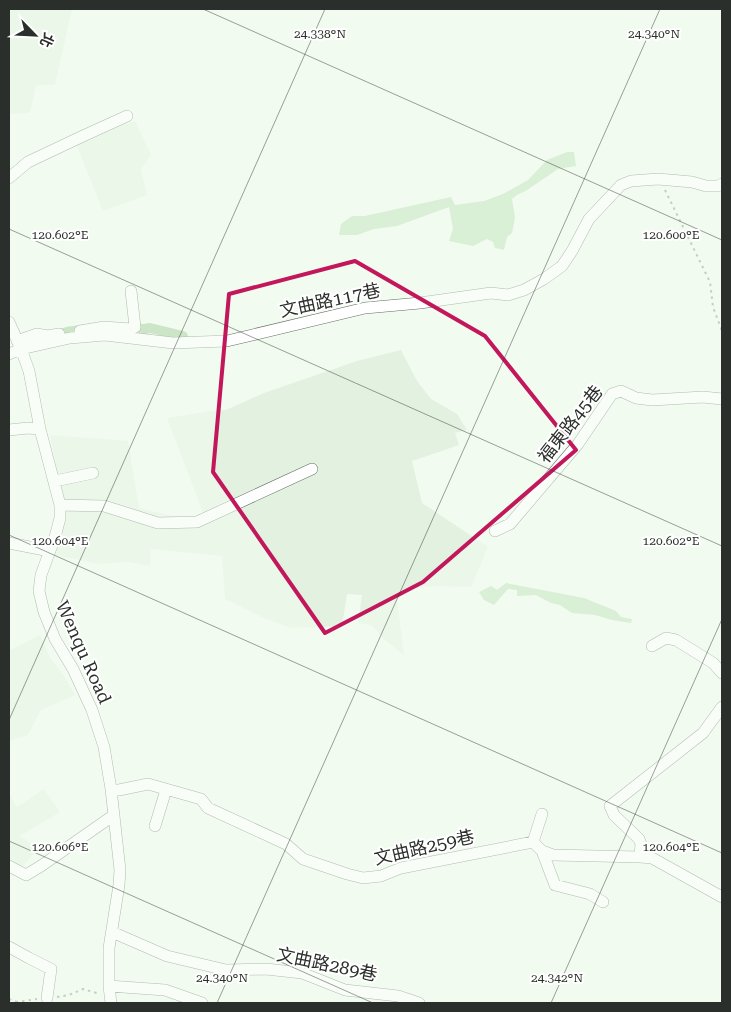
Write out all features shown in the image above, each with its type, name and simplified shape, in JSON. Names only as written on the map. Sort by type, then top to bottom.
[{"type":"street","points":[[9,178],[28,162],[127,116]]},
{"type":"street","name":"文曲路117巷","points":[[19,345],[105,335],[173,343],[227,341],[365,308],[420,303],[491,293],[508,295],[524,290],[562,266],[589,219],[621,185],[631,182],[658,180],[692,182],[706,186],[722,184]]},
{"type":"street","points":[[9,354],[19,345],[38,334],[47,336],[104,327],[131,329],[135,327],[131,292]]},
{"type":"street","name":"Wenqu Road","points":[[9,322],[29,371],[40,429],[60,505],[60,518],[41,575],[39,591],[44,612],[55,639],[73,669],[92,710],[104,747],[111,789],[120,870],[109,948],[110,996]]},
{"type":"street","name":"福東路45巷","points":[[495,531],[510,524],[578,444],[612,394],[621,391],[636,398],[652,400],[722,399]]},
{"type":"street","points":[[9,430],[40,429]]},
{"type":"street","points":[[60,505],[104,506],[158,523],[197,522],[312,469]]},
{"type":"street","points":[[55,481],[93,473]]},
{"type":"street","points":[[9,543],[50,551]]},
{"type":"street","points":[[652,646],[666,638],[676,640],[713,663],[722,673]]},
{"type":"street","points":[[640,857],[641,844],[639,839],[614,815],[610,806],[703,733],[722,707]]},
{"type":"street","name":"文曲路259巷","points":[[111,789],[119,790],[148,784],[201,799],[208,808],[286,844],[303,859],[363,878],[381,876],[401,868],[533,842]]},
{"type":"street","points":[[156,826],[166,790]]},
{"type":"street","points":[[542,814],[533,842],[542,851],[552,855],[652,858],[722,897]]},
{"type":"street","points":[[9,866],[26,875],[114,815]]},
{"type":"street","points":[[542,851],[555,885],[590,894],[603,902]]},
{"type":"street","name":"文曲路289巷","points":[[112,932],[167,956],[226,970],[266,969],[302,973],[345,990],[398,996],[419,1003]]},
{"type":"street","points":[[9,947],[51,969],[47,998]]},
{"type":"street","points":[[110,996],[165,990],[202,1003]]},
{"type":"path","points":[[658,180],[669,197],[710,282],[713,307],[722,331]]},
{"type":"path","points":[[9,999],[16,1002],[47,998],[68,995],[84,989],[110,996]]},
{"type":"highlighted area","points":[[355,261],[485,336],[576,450],[423,582],[325,633],[213,472],[229,294]]},
{"type":"shaded area","points":[[9,9],[72,9],[55,85],[36,85],[30,113],[9,114]]},
{"type":"shaded area","points":[[135,121],[151,155],[141,169],[147,195],[103,211],[75,141]]},
{"type":"shaded area","points":[[401,350],[417,381],[431,399],[457,414],[467,430],[455,433],[459,445],[412,461],[422,503],[488,547],[471,587],[436,586],[408,589],[397,599],[404,655],[385,640],[371,625],[358,623],[362,595],[347,594],[342,626],[291,628],[264,618],[225,599],[222,556],[151,549],[150,566],[128,562],[99,564],[56,555],[65,511],[50,435],[128,441],[139,508],[194,521],[204,515],[167,418],[226,410],[264,393],[357,361]]},
{"type":"shaded area","points":[[40,635],[50,658],[64,676],[75,695],[41,710],[28,735],[9,741],[9,651]]},
{"type":"shaded area","points":[[44,789],[60,812],[20,836],[38,849],[24,865],[16,866],[9,861],[9,794],[17,807]]},
{"type":"green space","points":[[567,152],[574,152],[576,166],[558,169],[512,199],[515,218],[512,233],[507,237],[504,250],[495,248],[493,242],[487,239],[473,246],[449,241],[453,229],[449,207],[397,226],[374,229],[357,235],[339,235],[341,224],[352,216],[365,216],[451,197],[455,205],[484,201],[503,194],[528,180],[547,160]]},
{"type":"green space","points":[[506,583],[584,598],[616,611],[621,617],[632,619],[631,623],[595,615],[572,613],[560,605],[551,603],[536,595],[517,596],[517,590],[508,589],[494,605],[484,600],[479,592],[491,586],[497,590]]},
{"type":"waterway","points":[[127,329],[150,328],[183,336]]},
{"type":"waterway","points":[[53,336],[87,329]]}]
